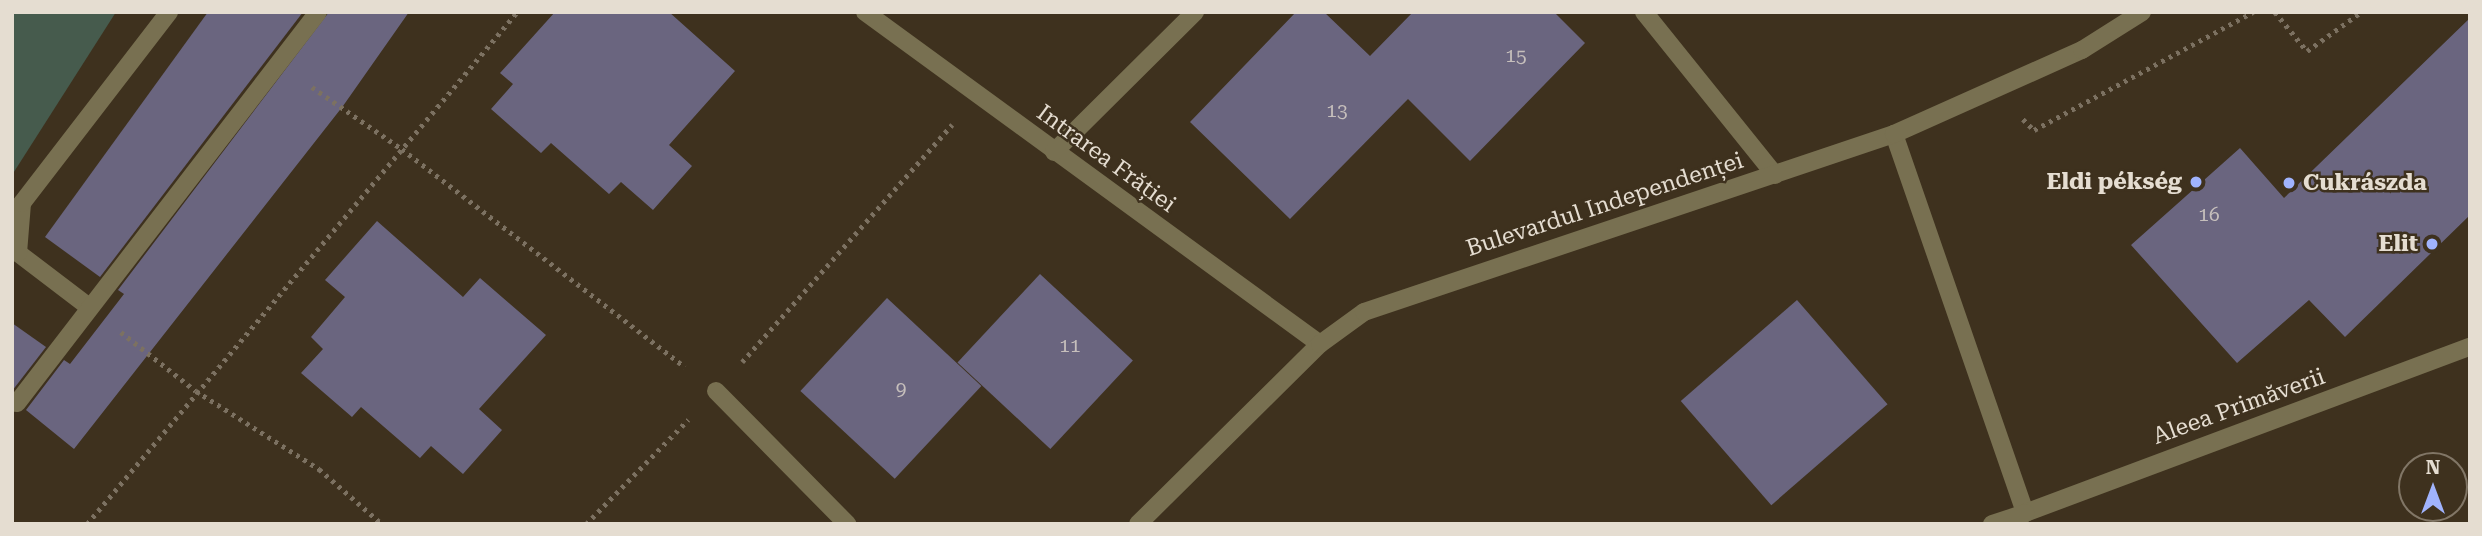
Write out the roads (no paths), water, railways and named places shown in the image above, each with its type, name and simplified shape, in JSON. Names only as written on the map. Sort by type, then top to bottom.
[{"type":"street","points":[[89,307],[18,253],[22,203],[169,12]]},
{"type":"street","points":[[17,403],[318,12]]},
{"type":"street","name":"Intrarea Frăției","points":[[865,12],[1320,344]]},
{"type":"street","points":[[1054,152],[1195,12]]},
{"type":"street","points":[[1644,12],[1775,175]]},
{"type":"street","name":"Bulevardul Independenței","points":[[1138,524],[1320,344],[1375,307],[1894,134],[2082,50],[2142,12]]},
{"type":"street","points":[[1894,134],[2025,513]]},
{"type":"street","name":"Aleea Primăverii","points":[[1992,524],[2470,347]]},
{"type":"street","points":[[716,391],[848,524]]},
{"type":"place","name":"Eldi pékség","points":[[2196,182]]},
{"type":"place","name":"Cukrászda","points":[[2289,183]]},
{"type":"place","name":"Elit","points":[[2432,244]]}]
